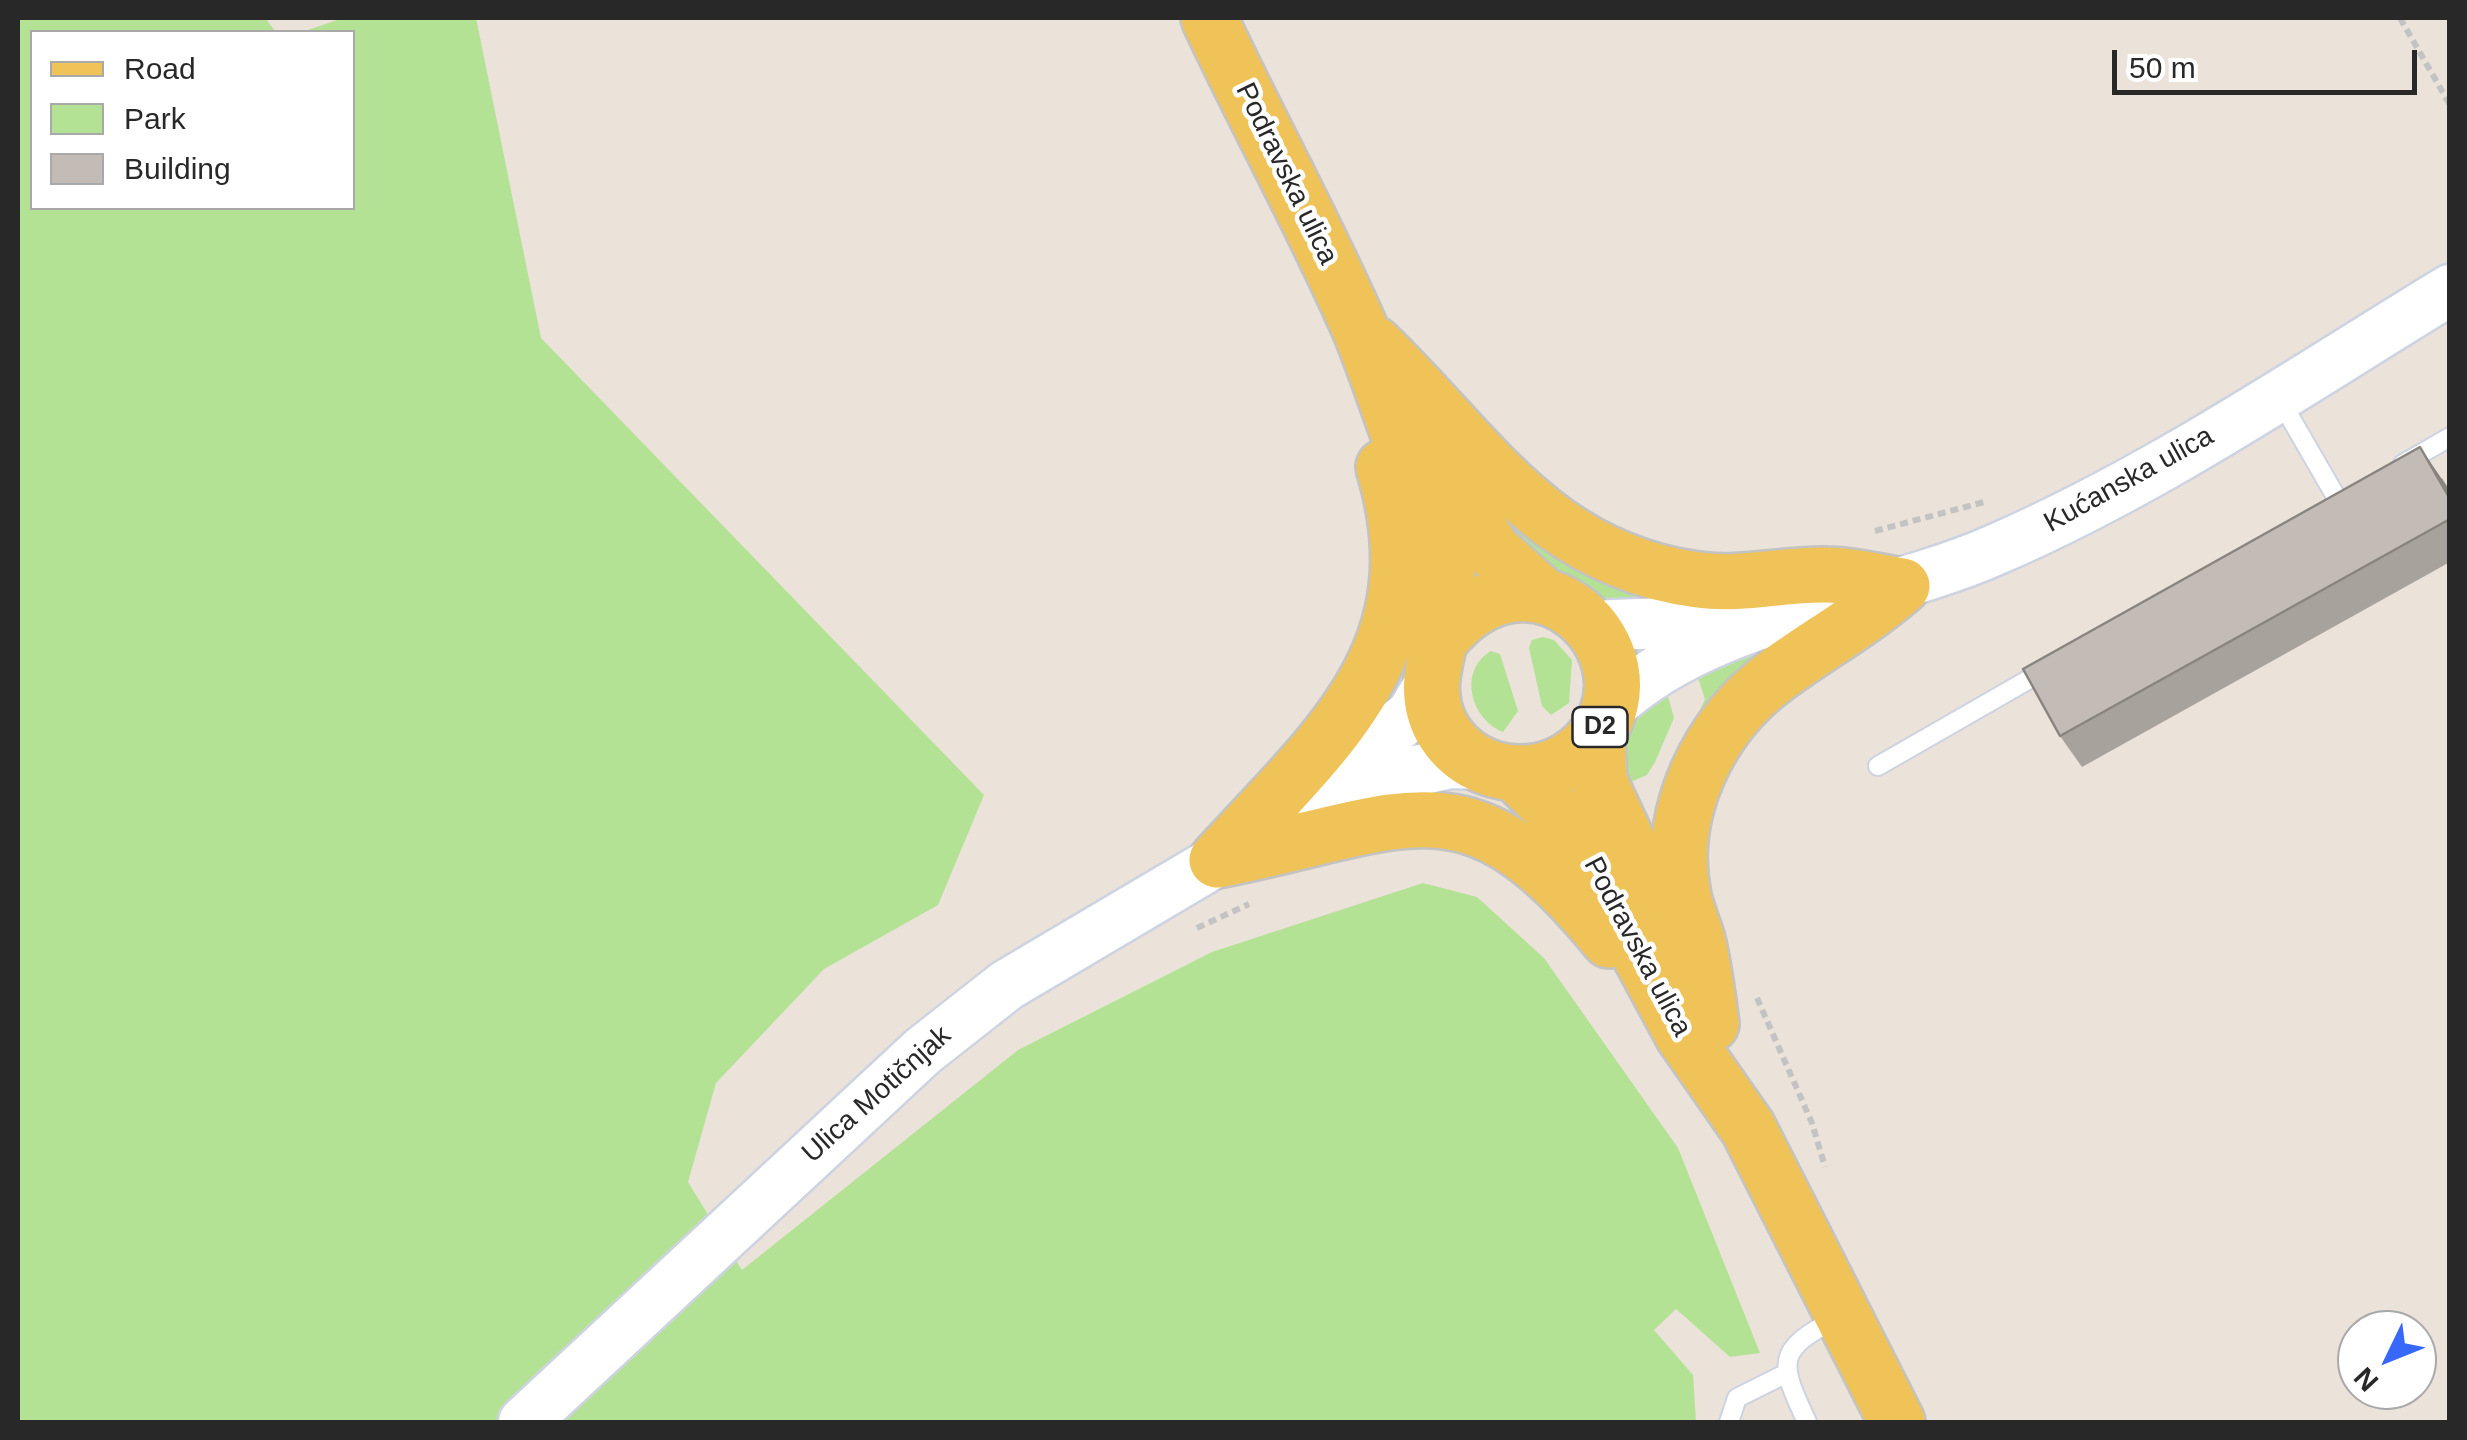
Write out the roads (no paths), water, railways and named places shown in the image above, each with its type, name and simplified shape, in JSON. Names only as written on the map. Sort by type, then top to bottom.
[{"type":"main road","name":"Podravska ulica","points":[[1209,18],[1361,332],[1466,513],[1504,562],[1542,595]]},
{"type":"main road","name":"Kućanska ulica","points":[[1603,721],[1656,670],[1784,616],[1902,586],[1996,550],[2107,497],[2450,290]]},
{"type":"main road","name":"Podravska ulica","points":[[1361,332],[1437,528],[1448,600],[1436,661]]},
{"type":"main road","points":[[1361,332],[1531,508],[1570,537],[1609,556],[1697,580],[1742,584],[1827,574],[1902,586]]},
{"type":"main road","points":[[1216,860],[1330,734],[1354,702],[1388,638],[1401,562],[1399,517],[1372,429],[1361,332]]},
{"type":"main road","points":[[1697,1029],[1698,943],[1684,896],[1679,853],[1686,808],[1702,765],[1740,706],[1778,674],[1864,620],[1902,586]]},
{"type":"main road","points":[[1436,661],[1460,615],[1485,599],[1514,593],[1542,595]]},
{"type":"main road","name":"D2","points":[[1436,661],[1442,728],[1461,752],[1499,769],[1548,771],[1576,757],[1603,721],[1612,680],[1606,651],[1591,626],[1570,606],[1542,595]]},
{"type":"main road","name":"Kućanska ulica","points":[[1591,626],[1670,626],[1784,616]]},
{"type":"main road","name":"Ulica Motičnjak","points":[[1274,828],[1412,714],[1436,661]]},
{"type":"main road","name":"Podravska ulica","points":[[1603,721],[1599,780],[1697,1029]]},
{"type":"main road","name":"Ulica Motičnjak","points":[[524,1422],[960,1021],[1046,960],[1274,828],[1394,776],[1450,763],[1499,769]]},
{"type":"main road","name":"Podravska ulica","points":[[1499,769],[1572,828],[1697,1029],[1897,1422]]},
{"type":"main road","points":[[1216,860],[1384,821],[1418,818],[1461,822],[1496,835],[1531,856],[1697,1029]]},
{"type":"lane","points":[[2278,395],[2347,497],[2322,512]]},
{"type":"lane","points":[[2386,474],[2450,438]]},
{"type":"lane","points":[[1878,766],[2066,658]]},
{"type":"lane","points":[[1807,1422],[1785,1374],[1786,1358],[1804,1338],[1844,1316]]},
{"type":"lane","points":[[1730,1422],[1737,1398],[1785,1374]]}]
